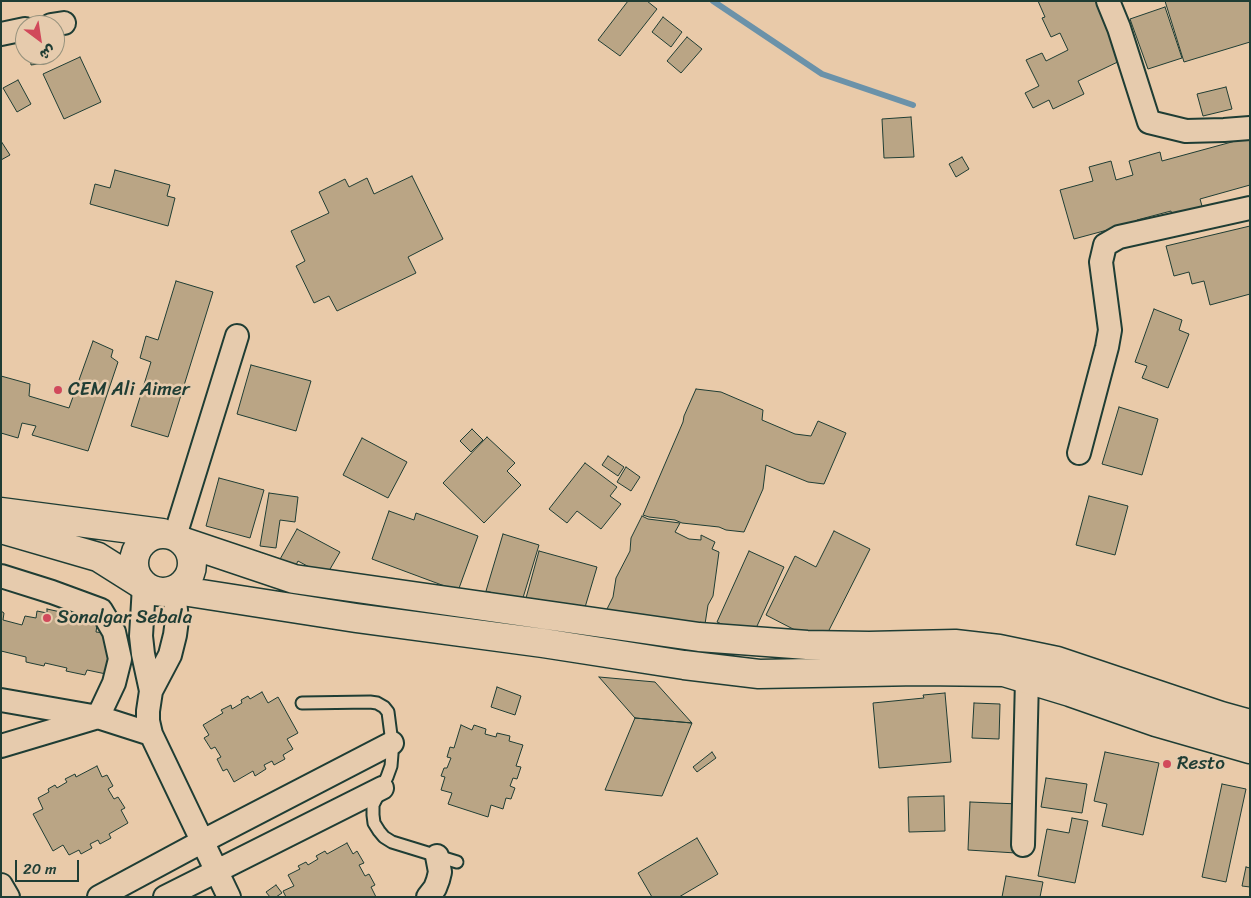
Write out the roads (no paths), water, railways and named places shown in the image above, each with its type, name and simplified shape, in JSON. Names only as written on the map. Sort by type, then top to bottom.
[{"type":"main road","points":[[1,512],[174,537],[294,579],[699,637],[807,645],[955,644],[999,648],[1056,662],[1250,724]]},
{"type":"main road","points":[[1,529],[98,557],[144,586],[158,592],[175,590],[190,577],[192,558],[190,549],[174,537],[152,536],[144,541],[137,549],[134,558],[134,568],[144,586]]},
{"type":"main road","points":[[175,590],[356,618],[759,674],[919,671],[1004,672],[1070,692],[1156,722],[1250,749]]},
{"type":"street","points":[[1108,1],[1119,28],[1149,122],[1186,131],[1250,128]]},
{"type":"street","points":[[1,34],[15,31]]},
{"type":"street","points":[[1079,453],[1110,330],[1101,262],[1105,245],[1119,237],[1250,208]]},
{"type":"street","points":[[174,537],[237,336]]},
{"type":"street","points":[[1,576],[101,610],[114,632],[120,658],[114,683],[98,717],[1,746]]},
{"type":"street","points":[[144,586],[141,636],[151,691],[148,716],[151,734],[229,897]]},
{"type":"street","points":[[151,691],[170,655],[175,635],[177,620],[175,590]]},
{"type":"street","points":[[1022,845],[1027,679]]},
{"type":"street","points":[[1,700],[98,717],[151,734]]},
{"type":"street","points":[[99,897],[392,743]]},
{"type":"street","points":[[165,897],[382,788]]},
{"type":"street","points":[[428,897],[435,888],[447,859]]},
{"type":"street","points":[[1,885],[8,897]]},
{"type":"lane","points":[[302,703],[377,703],[384,706],[388,712],[392,743],[391,766],[373,805],[374,823],[384,837],[392,842],[447,859]]},
{"type":"waterway","points":[[713,1],[822,74],[913,105]]},
{"type":"place","name":"CEM Ali Aimer","points":[[58,390]]},
{"type":"place","name":"Sonalgar Sebala","points":[[47,618]]},
{"type":"place","name":"Resto","points":[[1167,764]]}]
